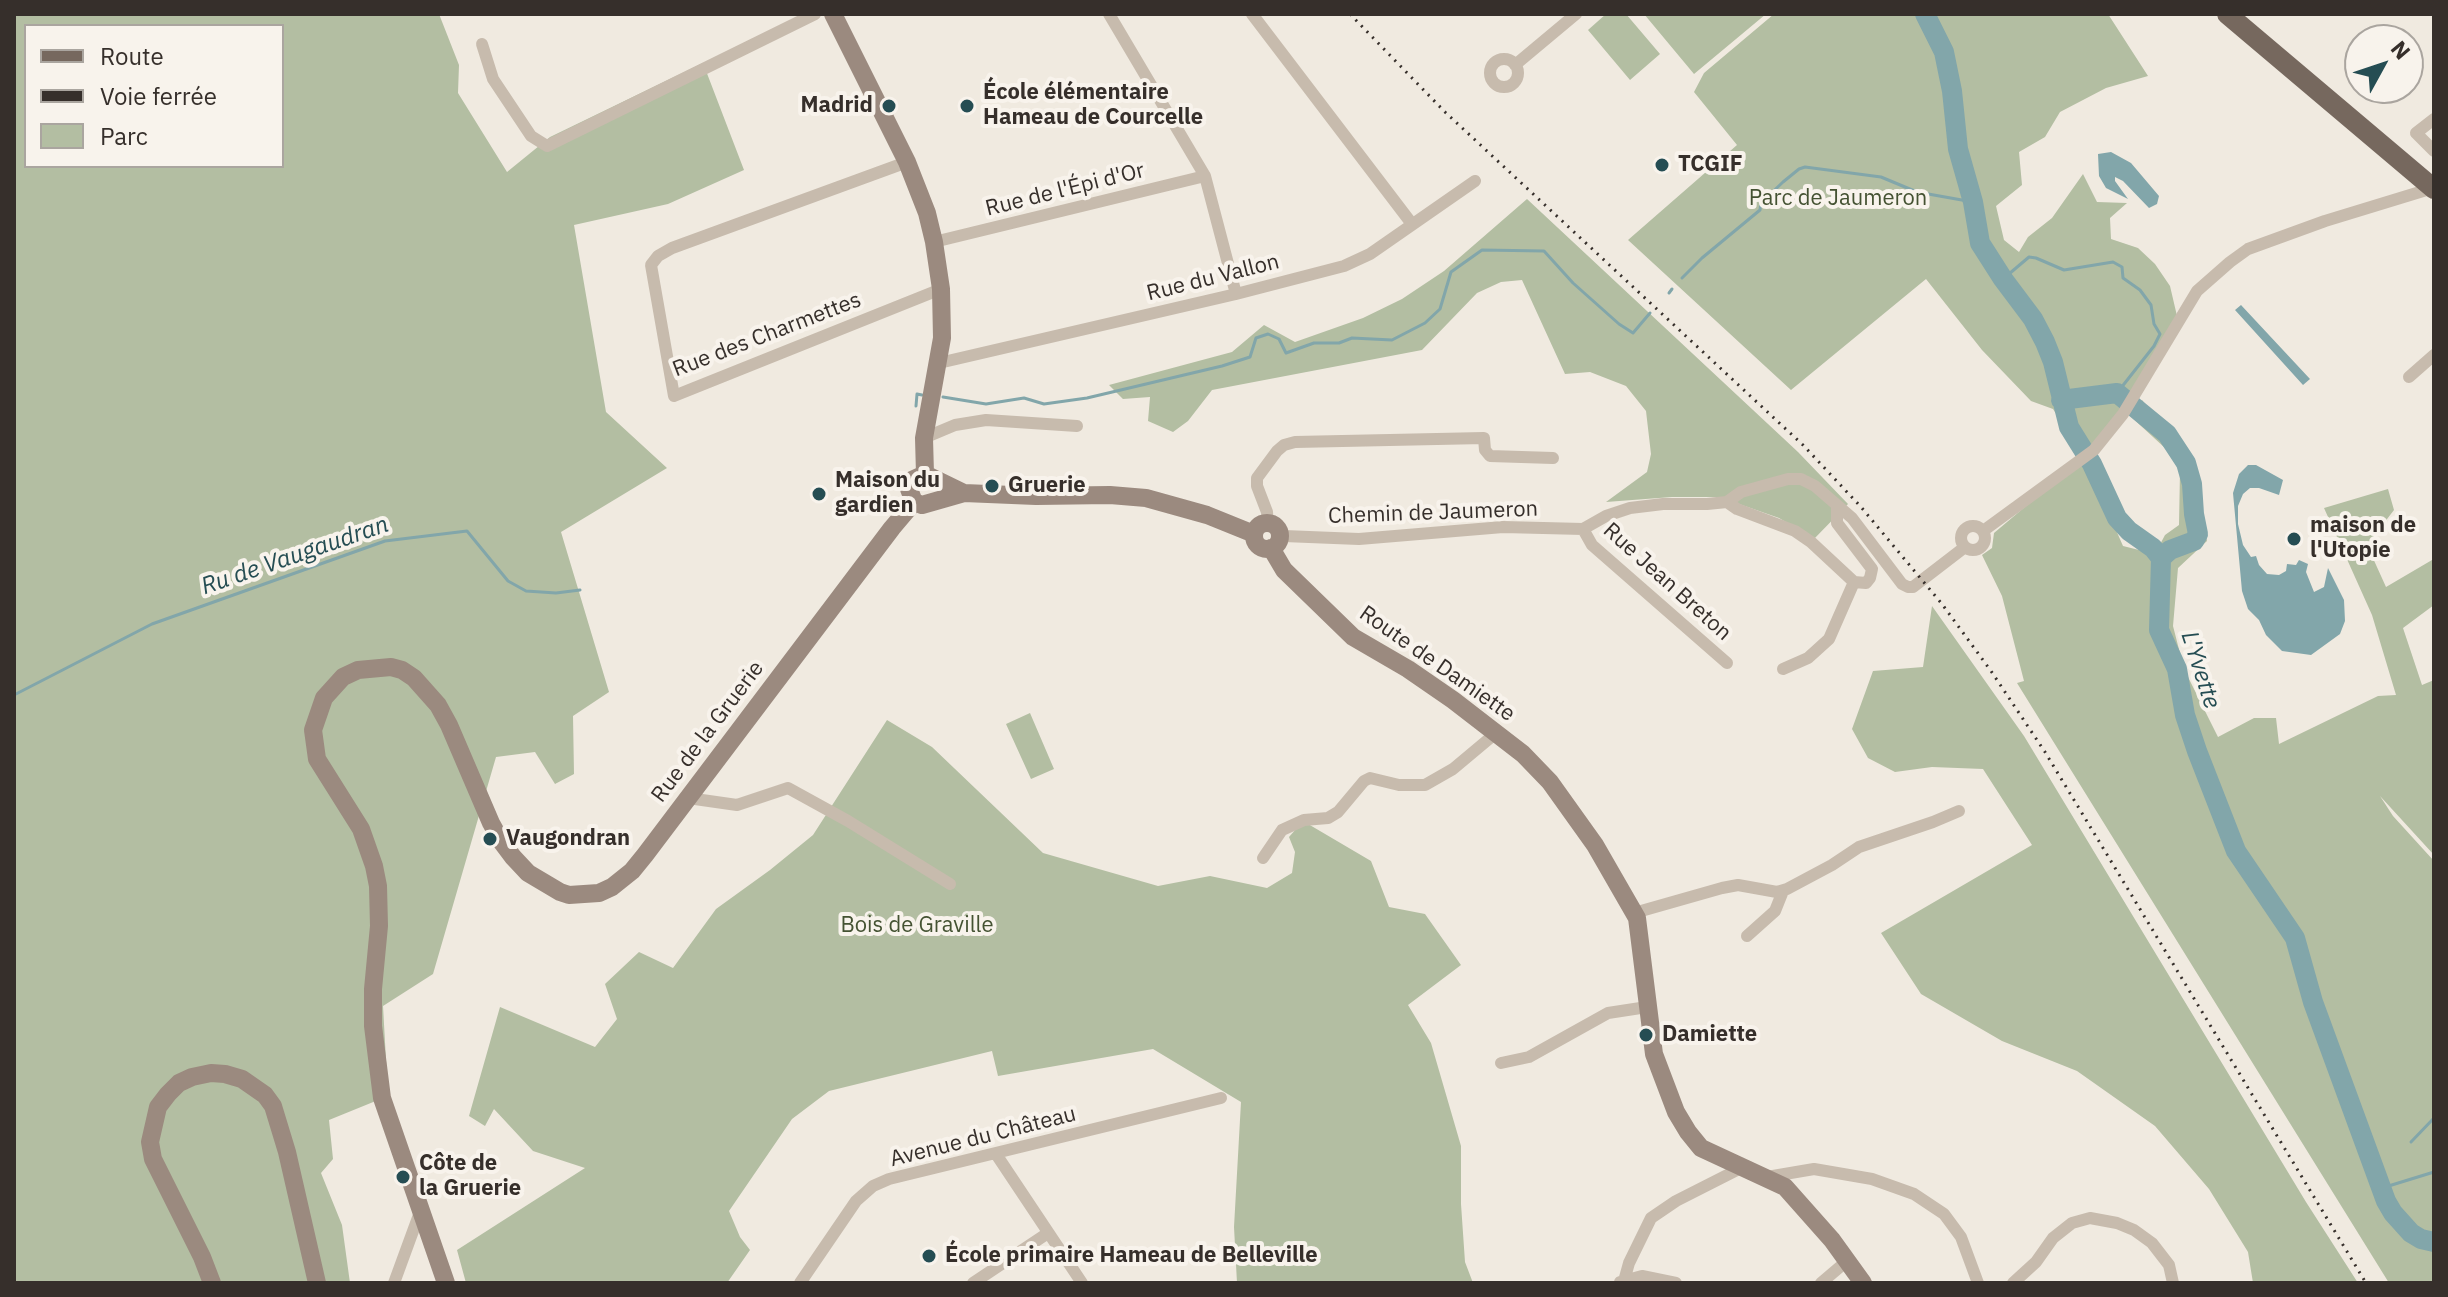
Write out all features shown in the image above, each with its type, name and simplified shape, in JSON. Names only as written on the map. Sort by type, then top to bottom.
[{"type":"main road","points":[[2227,14],[2433,189]]},
{"type":"street","points":[[482,44],[493,79],[531,136],[547,146],[815,14]]},
{"type":"street","points":[[833,14],[907,162],[927,213],[934,242],[941,289],[942,338],[924,438],[930,477],[939,492],[923,503]]},
{"type":"street","points":[[1109,14],[1205,176],[1236,294]]},
{"type":"street","points":[[1252,14],[1412,224]]},
{"type":"street","points":[[1515,65],[1576,14]]},
{"type":"street","points":[[2434,119],[2416,133],[2434,151]]},
{"type":"street","name":"Rue des Charmettes","points":[[907,162],[672,248],[658,256],[651,265],[674,396],[941,289]]},
{"type":"street","name":"Rue de l'Épi d'Or","points":[[934,242],[1205,176]]},
{"type":"street","name":"Rue du Vallon","points":[[939,363],[1344,266],[1370,254],[1475,181]]},
{"type":"street","name":"Chemin de Jaumeron","points":[[1268,536],[1359,539],[1503,527],[1583,529],[1606,516],[1630,508],[1727,502],[1751,488],[1801,479],[1815,486],[1852,518],[1902,584],[1913,587],[1965,547],[1973,550],[1980,548],[1984,542],[1983,531],[2094,450],[2133,399],[2197,291],[2230,262],[2248,249],[2325,221],[2433,189]]},
{"type":"street","points":[[2409,377],[2434,355]]},
{"type":"street","points":[[924,438],[955,425],[986,420],[1077,426]]},
{"type":"street","points":[[964,493],[930,477],[916,477],[910,484],[909,494],[923,503],[964,493],[1146,498],[1268,536],[1267,512],[1257,478],[1284,445],[1295,442],[1484,438],[1485,450],[1490,456],[1553,458]]},
{"type":"street","name":"Chemin de Jaumeron","points":[[1727,502],[1737,509],[1795,531],[1854,582]]},
{"type":"street","name":"Rue de la Gruerie","points":[[446,1283],[382,1098],[377,1069],[373,989],[380,908],[374,866],[361,829],[317,759],[313,730],[324,698],[343,677],[358,670],[391,667],[414,678],[432,697],[449,725],[501,841],[528,873],[554,890],[569,895],[599,893],[632,871],[892,528],[923,503]]},
{"type":"street","points":[[1783,669],[1808,658],[1829,639],[1854,582],[1866,583],[1870,578],[1872,569],[1837,523],[1837,506]]},
{"type":"street","name":"Rue Jean Breton","points":[[1583,529],[1592,545],[1727,663]]},
{"type":"street","name":"Route de Damiette","points":[[1268,536],[1284,570],[1353,637],[1408,669],[1496,733],[1523,754],[1550,782],[1595,845],[1637,918],[1654,1054],[1682,1122],[1701,1148],[1785,1187],[1848,1260],[1863,1283]]},
{"type":"street","points":[[1263,858],[1282,830],[1304,820],[1328,818],[1338,812],[1364,781],[1370,778],[1399,785],[1425,785],[1453,769],[1496,733]]},
{"type":"street","points":[[688,798],[737,805],[788,788],[950,884]]},
{"type":"street","points":[[1634,913],[1738,885],[1783,891],[1859,847],[1959,811]]},
{"type":"street","points":[[1747,936],[1775,911],[1783,891]]},
{"type":"street","points":[[1501,1063],[1529,1057],[1608,1013],[1647,1007]]},
{"type":"street","points":[[212,1283],[157,1167],[150,1142],[158,1107],[168,1094],[179,1083],[211,1073],[242,1079],[265,1095],[273,1106],[287,1152],[317,1283]]},
{"type":"street","name":"Avenue du Château","points":[[800,1283],[856,1201],[873,1186],[889,1179],[1221,1098]]},
{"type":"street","points":[[996,1154],[1082,1283]]},
{"type":"street","points":[[1621,1282],[1651,1218],[1676,1201],[1743,1167]]},
{"type":"street","points":[[1767,1177],[1814,1169],[1872,1179],[1914,1194],[1944,1214],[1961,1237],[1978,1283]]},
{"type":"street","points":[[394,1283],[420,1212]]},
{"type":"street","points":[[2013,1283],[2036,1262],[2053,1238],[2072,1223],[2090,1218],[2117,1223],[2152,1243],[2169,1265],[2173,1283]]},
{"type":"street","points":[[973,1283],[1048,1233]]},
{"type":"street","points":[[1821,1283],[1848,1260]]},
{"type":"street","points":[[1621,1282],[1642,1276],[1676,1283]]},
{"type":"green space","points":[[14,14],[439,14],[459,65],[458,93],[507,172],[550,137],[703,63],[744,170],[668,204],[574,225],[606,412],[667,468],[561,532],[609,692],[573,716],[574,774],[555,784],[535,752],[496,757],[433,974],[383,1006],[388,1096],[329,1120],[333,1159],[321,1173],[342,1225],[350,1283],[14,1283]]},
{"type":"green space","points":[[1606,14],[1626,14],[1660,54],[1630,80],[1588,30]]},
{"type":"green space","points":[[1644,14],[1766,14],[1694,74]]},
{"type":"green space","name":"Parc de Jaumeron","points":[[1774,14],[2108,14],[2148,76],[2106,88],[2060,112],[2045,137],[2019,152],[2022,185],[1996,206],[2004,240],[2019,252],[2028,237],[2052,218],[2083,174],[2097,202],[2127,203],[2110,218],[2111,239],[2138,248],[2155,264],[2170,286],[2177,316],[2132,398],[2084,457],[2053,409],[2031,401],[1982,350],[1926,279],[1791,390],[1628,240],[1737,145],[1694,92],[1704,73]]},
{"type":"green space","points":[[1527,199],[1798,452],[1848,504],[1814,539],[1779,518],[1719,497],[1606,502],[1647,472],[1651,454],[1646,411],[1626,386],[1590,372],[1565,374],[1522,280],[1501,282],[1477,293],[1422,350],[1212,390],[1188,421],[1173,432],[1148,421],[1150,397],[1123,399],[1109,385],[1232,352],[1264,325],[1295,342],[1363,318],[1402,299],[1444,271]]},
{"type":"green space","points":[[2142,400],[2194,464],[2207,541],[2178,568],[2173,626],[2184,669],[2218,737],[2254,718],[2276,718],[2279,744],[2378,696],[2396,695],[2372,615],[2324,508],[2388,489],[2394,510],[2367,545],[2386,587],[2432,560],[2434,605],[2403,628],[2422,685],[2434,680],[2434,855],[2380,796],[2393,816],[2434,861],[2434,1283],[2389,1283],[2017,683],[2024,681],[2002,596],[1982,555],[1992,548],[1994,533],[2084,457],[2123,546],[2155,554],[2165,535],[2179,525],[2180,471],[2165,448],[2128,414]]},
{"type":"green space","points":[[1932,606],[2024,736],[2358,1283],[2253,1283],[2248,1252],[2209,1189],[2155,1126],[2077,1071],[2002,1041],[1921,994],[1881,933],[2032,845],[1983,769],[1932,767],[1895,772],[1868,758],[1852,729],[1873,671],[1923,667]]},
{"type":"green space","points":[[1030,713],[1054,769],[1031,779],[1006,724]]},
{"type":"green space","name":"Bois de Graville","points":[[887,720],[932,747],[1043,853],[1158,886],[1210,876],[1267,888],[1292,873],[1295,852],[1289,837],[1303,821],[1371,861],[1389,907],[1425,914],[1461,965],[1408,1005],[1431,1043],[1461,1146],[1465,1262],[1473,1283],[1237,1283],[1234,1227],[1241,1102],[1153,1049],[998,1076],[992,1051],[829,1091],[792,1119],[729,1211],[740,1237],[750,1250],[727,1283],[466,1283],[457,1250],[585,1168],[533,1151],[494,1109],[485,1126],[469,1116],[500,1007],[595,1047],[617,1019],[605,984],[639,952],[673,968],[716,909],[813,835]]},
{"type":"water","points":[[2111,152],[2131,163],[2159,196],[2157,204],[2149,208],[2123,181],[2115,177],[2128,199],[2106,188],[2099,176],[2098,154]]},
{"type":"water","points":[[2241,305],[2310,379],[2303,385],[2235,310]]},
{"type":"water","points":[[2248,465],[2256,465],[2283,480],[2279,495],[2250,488],[2243,494],[2238,506],[2243,545],[2251,557],[2256,556],[2267,574],[2279,575],[2286,571],[2287,564],[2296,565],[2299,560],[2308,564],[2306,572],[2314,592],[2324,587],[2328,568],[2344,600],[2345,621],[2340,634],[2311,655],[2282,651],[2248,609],[2242,591],[2233,493],[2239,474]]},
{"type":"waterway","name":"L'Yvette","points":[[1925,14],[1944,52],[1958,149],[1973,202],[1980,243],[2033,319],[2045,342],[2069,427],[2092,464],[2117,518],[2161,558],[2159,630],[2177,669],[2185,715],[2236,851],[2295,938],[2313,1002],[2386,1201],[2411,1233],[2434,1242]]},
{"type":"waterway","points":[[1682,278],[1760,210],[1761,203],[1783,182],[1805,167],[1881,177],[1917,192],[1973,202]]},
{"type":"waterway","name":"Ru de Vaugaudran","points":[[943,397],[986,404],[1024,398],[1044,404],[1087,398],[1250,357],[1256,338],[1268,334],[1279,339],[1286,353],[1314,343],[1339,343],[1352,338],[1392,340],[1425,323],[1440,309],[1451,272],[1482,250],[1544,251],[1573,283],[1633,333],[1650,313]]},
{"type":"waterway","points":[[2003,279],[2029,257],[2064,270],[2113,262],[2122,267],[2123,278],[2140,290],[2151,305],[2154,324],[2160,334],[2117,393]]},
{"type":"waterway","name":"Ru de Vaugaudran","points":[[1669,293],[1672,289]]},
{"type":"waterway","points":[[2061,400],[2117,393],[2167,434],[2186,463],[2192,484],[2198,534],[2194,541],[2170,550],[2161,558]]},
{"type":"waterway","name":"Ru de Vaugaudran","points":[[916,406],[917,394],[922,395]]},
{"type":"waterway","name":"Ru de Vaugaudran","points":[[14,695],[152,624],[385,541],[467,531],[508,581],[526,591],[556,593],[580,590]]},
{"type":"waterway","points":[[2411,1142],[2434,1118]]},
{"type":"waterway","points":[[2382,1188],[2434,1172]]},
{"type":"railway","points":[[1350,14],[1445,112],[1803,445],[1861,507],[1942,604],[2045,752],[2366,1283]]},
{"type":"place","name":"Madrid","points":[[889,106]]},
{"type":"place","name":"École élémentaire Hameau de Courcelle","points":[[967,106]]},
{"type":"place","name":"TCGIF","points":[[1662,165]]},
{"type":"place","name":"Gruerie","points":[[992,486]]},
{"type":"place","name":"Maison du gardien","points":[[819,494]]},
{"type":"place","name":"maison de l'Utopie","points":[[2294,539]]},
{"type":"place","name":"Vaugondran","points":[[490,839]]},
{"type":"place","name":"Damiette","points":[[1646,1035]]},
{"type":"place","name":"Côte de la Gruerie","points":[[403,1177]]},
{"type":"place","name":"École primaire Hameau de Belleville","points":[[929,1256]]}]
